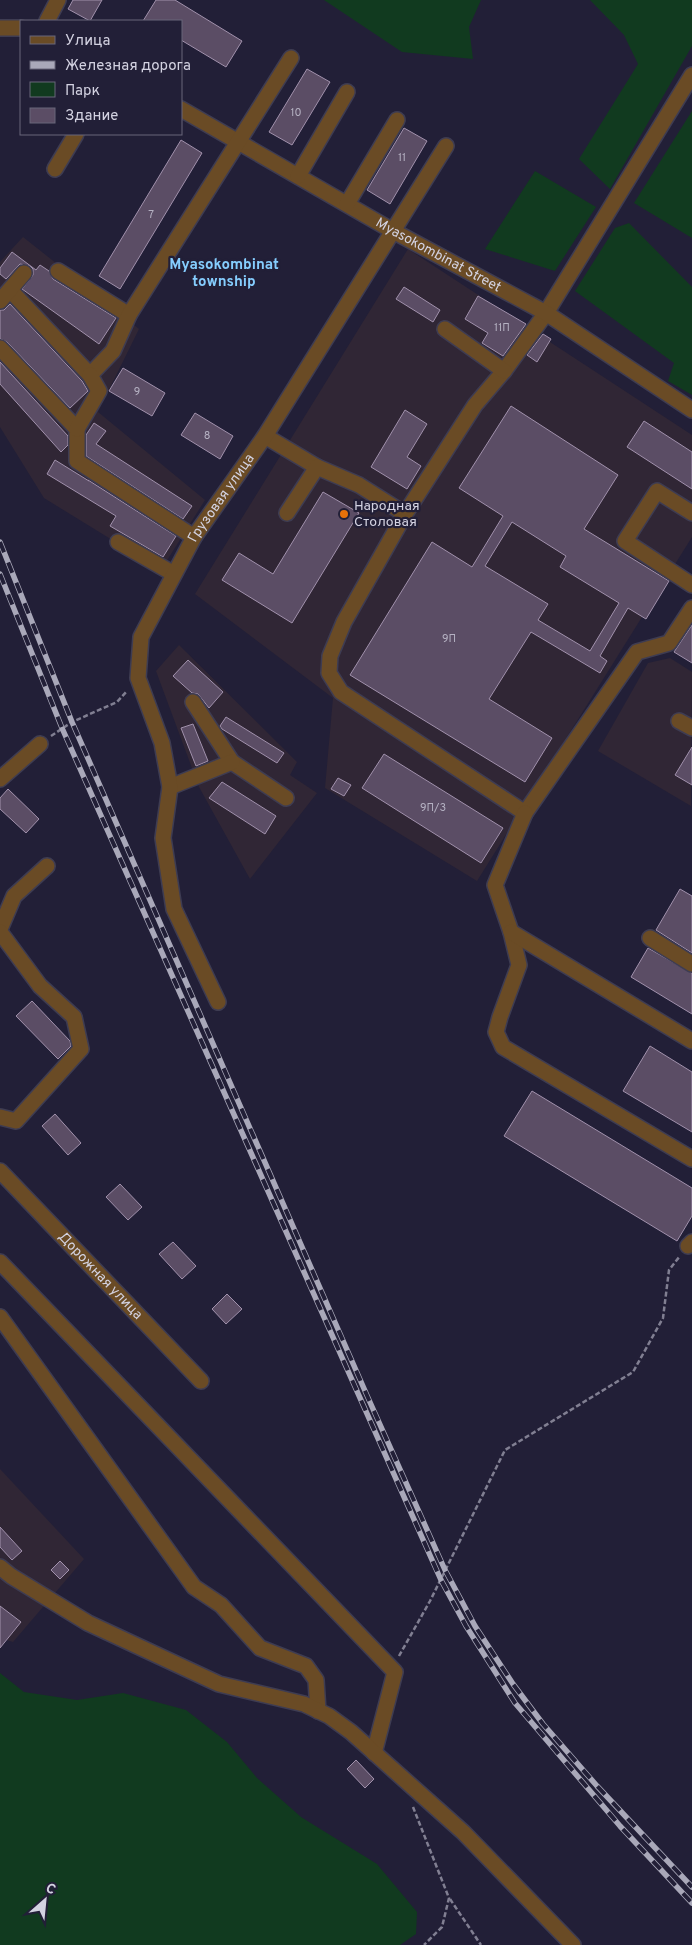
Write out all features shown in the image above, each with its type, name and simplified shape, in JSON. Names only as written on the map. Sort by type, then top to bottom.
[{"type":"street","points":[[48,20],[58,0]]},
{"type":"street","points":[[0,28],[20,28]]},
{"type":"street","points":[[90,375],[113,351],[129,315],[291,58]]},
{"type":"street","points":[[525,813],[341,692],[329,673],[330,656],[344,622],[405,514],[475,405],[504,371],[546,313],[692,75]]},
{"type":"street","points":[[298,176],[347,92]]},
{"type":"street","name":"Myasokombinat Street","points":[[182,109],[393,230],[546,313],[692,410]]},
{"type":"street","points":[[347,204],[397,120]]},
{"type":"street","points":[[54,169],[75,135]]},
{"type":"street","name":"Грузовая улица","points":[[218,1002],[174,909],[163,838],[170,787],[162,743],[138,678],[141,637],[194,536],[265,436],[446,146]]},
{"type":"street","points":[[58,271],[129,315]]},
{"type":"street","points":[[24,273],[5,296],[90,375],[99,391],[77,430],[78,461],[194,536]]},
{"type":"street","points":[[445,330],[504,371]]},
{"type":"street","points":[[0,348],[77,430]]},
{"type":"street","points":[[265,436],[316,467],[359,485],[405,514]]},
{"type":"street","points":[[287,513],[316,467]]},
{"type":"street","points":[[692,513],[657,491],[625,541],[692,585]]},
{"type":"street","points":[[118,542],[174,574]]},
{"type":"street","points":[[692,608],[669,643],[637,652],[525,813],[495,885],[511,932],[519,965],[496,1032],[503,1047],[692,1159]]},
{"type":"street","points":[[193,702],[232,762],[286,798]]},
{"type":"street","points":[[0,779],[40,744]]},
{"type":"street","points":[[170,787],[232,762]]},
{"type":"street","points":[[0,1117],[16,1121],[81,1049],[74,1017],[40,986],[0,931],[14,896],[47,866]]},
{"type":"street","points":[[511,932],[692,1041]]},
{"type":"street","points":[[650,938],[692,964]]},
{"type":"street","name":"Дорожная улица","points":[[0,1171],[201,1381]]},
{"type":"street","points":[[0,1262],[395,1672],[374,1753]]},
{"type":"street","points":[[0,1317],[194,1587],[222,1605],[260,1648],[306,1666],[316,1680],[318,1711]]},
{"type":"street","points":[[0,1567],[11,1576],[88,1623],[219,1684],[280,1698],[329,1716],[463,1832],[567,1943]]},
{"type":"path","points":[[40,744],[67,725],[117,702],[138,678]]},
{"type":"path","points":[[395,1672],[400,1653],[430,1601],[505,1450],[632,1372],[663,1318],[669,1270],[690,1244]]},
{"type":"path","points":[[412,1803],[449,1898],[481,1945]]},
{"type":"path","points":[[424,1945],[442,1927],[449,1898]]},
{"type":"shaded area","points":[[23,237],[139,329],[98,412],[205,500],[161,570],[44,498],[0,427],[0,262]]},
{"type":"shaded area","points":[[408,249],[692,435],[692,537],[477,881],[325,788],[333,698],[195,594]]},
{"type":"shaded area","points":[[179,645],[297,762],[290,775],[317,793],[250,879],[199,787],[156,671]]},
{"type":"shaded area","points":[[670,658],[692,672],[691,806],[598,751],[648,663]]},
{"type":"shaded area","points":[[0,1469],[84,1559],[13,1642],[0,1638]]},
{"type":"green space","points":[[324,0],[481,0],[469,27],[473,59],[402,52]]},
{"type":"green space","points":[[590,0],[692,0],[692,46],[610,189],[579,159],[638,64],[624,35]]},
{"type":"green space","points":[[692,111],[692,238],[634,203]]},
{"type":"green space","points":[[535,171],[596,207],[555,271],[485,249]]},
{"type":"green space","points":[[629,223],[692,287],[692,395],[668,381],[674,363],[575,291],[615,228]]},
{"type":"green space","points":[[0,1673],[24,1692],[77,1700],[123,1693],[186,1710],[227,1742],[257,1778],[301,1817],[377,1864],[417,1912],[416,1934],[400,1945],[0,1945]]},
{"type":"building","points":[[73,0],[102,0],[91,20],[68,9]]},
{"type":"building","points":[[156,0],[175,0],[242,41],[226,67],[182,41],[182,20],[144,20]]},
{"type":"building","points":[[307,69],[330,82],[292,145],[269,132]]},
{"type":"building","points":[[404,128],[427,141],[390,204],[367,190]]},
{"type":"building","points":[[181,140],[202,153],[120,289],[99,276]]},
{"type":"building","points":[[12,252],[36,270],[40,265],[49,271],[53,279],[116,318],[99,344],[22,289],[33,275],[33,269],[30,266],[20,264],[6,279],[0,274],[0,268]]},
{"type":"building","points":[[404,287],[440,310],[433,322],[396,299]]},
{"type":"building","points":[[478,296],[526,324],[503,356],[482,343],[488,333],[465,319]]},
{"type":"building","points":[[10,304],[82,381],[88,391],[70,408],[7,342],[0,339],[0,310],[4,310]]},
{"type":"building","points":[[543,334],[551,339],[537,362],[527,355]]},
{"type":"building","points":[[0,362],[68,436],[68,445],[61,452],[0,384]]},
{"type":"building","points":[[123,368],[165,393],[152,416],[109,391]]},
{"type":"building","points":[[511,406],[618,475],[584,529],[669,581],[646,619],[628,608],[600,656],[607,661],[600,673],[531,632],[489,699],[552,738],[525,782],[350,675],[432,542],[472,567],[503,516],[459,488]],"holes":[[[512,522],[566,556],[560,567],[619,603],[590,651],[538,620],[548,604],[485,566]]]},
{"type":"building","points":[[405,410],[427,424],[407,457],[421,466],[407,489],[371,467]]},
{"type":"building","points":[[195,413],[233,436],[220,459],[181,435]]},
{"type":"building","points":[[644,421],[692,452],[692,489],[627,447]]},
{"type":"building","points":[[94,423],[106,431],[96,444],[192,506],[183,519],[86,456],[86,435]]},
{"type":"building","points":[[55,460],[176,536],[163,557],[110,526],[116,516],[47,474]]},
{"type":"building","points":[[323,492],[359,513],[292,623],[222,580],[239,553],[273,574]]},
{"type":"building","points":[[692,625],[692,663],[674,652]]},
{"type":"building","points":[[188,660],[223,692],[209,708],[198,694],[192,693],[173,676]]},
{"type":"building","points":[[226,717],[284,753],[277,763],[222,729],[220,726]]},
{"type":"building","points":[[193,724],[208,761],[196,766],[181,728]]},
{"type":"building","points":[[692,747],[692,785],[675,775]]},
{"type":"building","points":[[384,754],[503,828],[481,863],[362,788]]},
{"type":"building","points":[[338,778],[351,785],[344,796],[331,789]]},
{"type":"building","points":[[222,782],[276,816],[265,834],[209,798]]},
{"type":"building","points":[[8,789],[39,819],[26,833],[0,809],[0,798]]},
{"type":"building","points":[[680,889],[692,896],[692,953],[656,930]]},
{"type":"building","points":[[648,948],[692,973],[692,1014],[631,977]]},
{"type":"building","points":[[32,1001],[70,1041],[71,1046],[58,1059],[16,1016]]},
{"type":"building","points":[[650,1046],[692,1072],[692,1132],[623,1091]]},
{"type":"building","points":[[532,1091],[692,1188],[692,1216],[677,1241],[504,1136]]},
{"type":"building","points":[[55,1114],[81,1143],[68,1155],[42,1126]]},
{"type":"building","points":[[120,1184],[142,1207],[128,1220],[106,1197]]},
{"type":"building","points":[[173,1242],[196,1266],[182,1279],[159,1254]]},
{"type":"building","points":[[227,1294],[242,1309],[226,1324],[212,1309]]},
{"type":"building","points":[[0,1527],[22,1551],[12,1560],[0,1547]]},
{"type":"building","points":[[60,1561],[69,1570],[60,1579],[51,1570]]},
{"type":"building","points":[[0,1606],[21,1622],[0,1648]]},
{"type":"building","points":[[356,1760],[374,1779],[365,1788],[347,1769]]},
{"type":"railway","points":[[0,542],[72,722],[445,1570],[475,1626],[513,1684],[543,1724],[597,1786],[692,1887]]},
{"type":"railway","points":[[0,574],[62,728],[441,1580],[466,1626],[515,1703],[620,1826],[692,1903]]},
{"type":"place","name":"Народная Столовая","points":[[344,514]]},
{"type":"district","name":"Myasokombinat township","points":[[224,274]]}]
